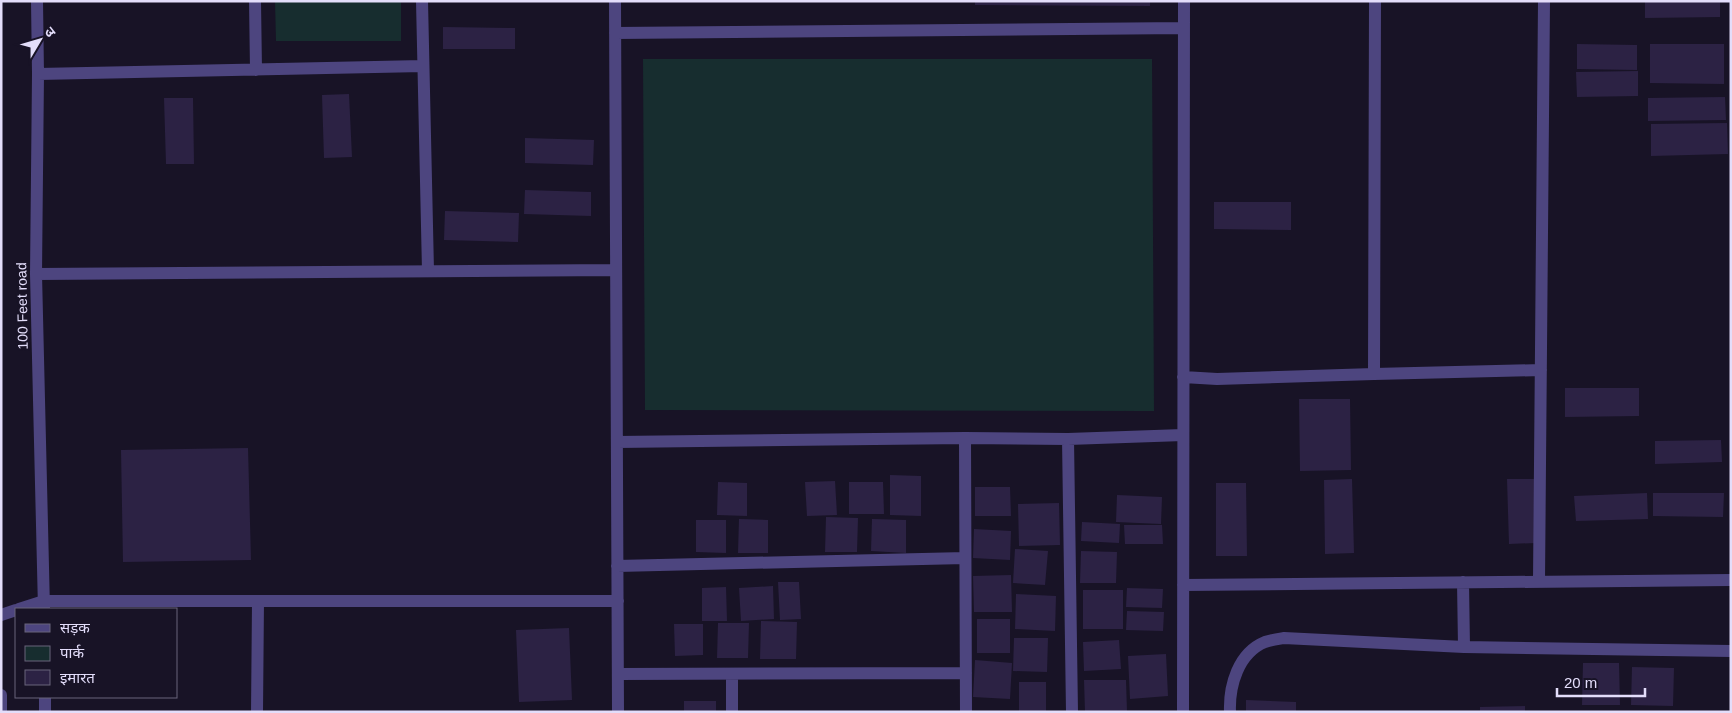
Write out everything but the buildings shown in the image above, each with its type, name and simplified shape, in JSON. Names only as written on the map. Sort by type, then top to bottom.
[{"type":"street","name":"100 Feet road","points":[[37,1],[36,274],[44,605]]},
{"type":"street","points":[[255,1],[256,70]]},
{"type":"street","points":[[422,1],[428,271]]},
{"type":"street","points":[[615,1],[618,712]]},
{"type":"street","points":[[1183,712],[1184,1]]},
{"type":"street","points":[[1374,374],[1375,1]]},
{"type":"street","points":[[1539,582],[1544,1]]},
{"type":"street","points":[[615,33],[1184,28]]},
{"type":"street","points":[[38,74],[423,66]]},
{"type":"street","points":[[36,274],[616,270]]},
{"type":"street","points":[[1183,377],[1217,379],[1541,370]]},
{"type":"street","points":[[617,442],[965,438],[1068,439],[1183,435]]},
{"type":"street","points":[[965,438],[966,712]]},
{"type":"street","points":[[1068,439],[1072,712]]},
{"type":"street","points":[[617,566],[965,558]]},
{"type":"street","points":[[1183,585],[1731,580]]},
{"type":"street","points":[[1463,582],[1464,647]]},
{"type":"street","points":[[257,712],[258,601]]},
{"type":"street","points":[[28,608],[44,605],[258,601],[618,601]]},
{"type":"street","points":[[1,615],[15,611]]},
{"type":"street","points":[[1230,712],[1229,704],[1234,675],[1248,653],[1264,643],[1284,638],[1464,647],[1731,651]]},
{"type":"street","points":[[618,674],[966,673]]},
{"type":"street","points":[[732,674],[732,712]]},
{"type":"street","points":[[1,695],[2,712]]},
{"type":"street","points":[[45,698],[45,712]]},
{"type":"green space","points":[[275,1],[401,1],[401,41],[276,41]]},
{"type":"green space","points":[[643,59],[1152,59],[1154,411],[645,410]]}]
